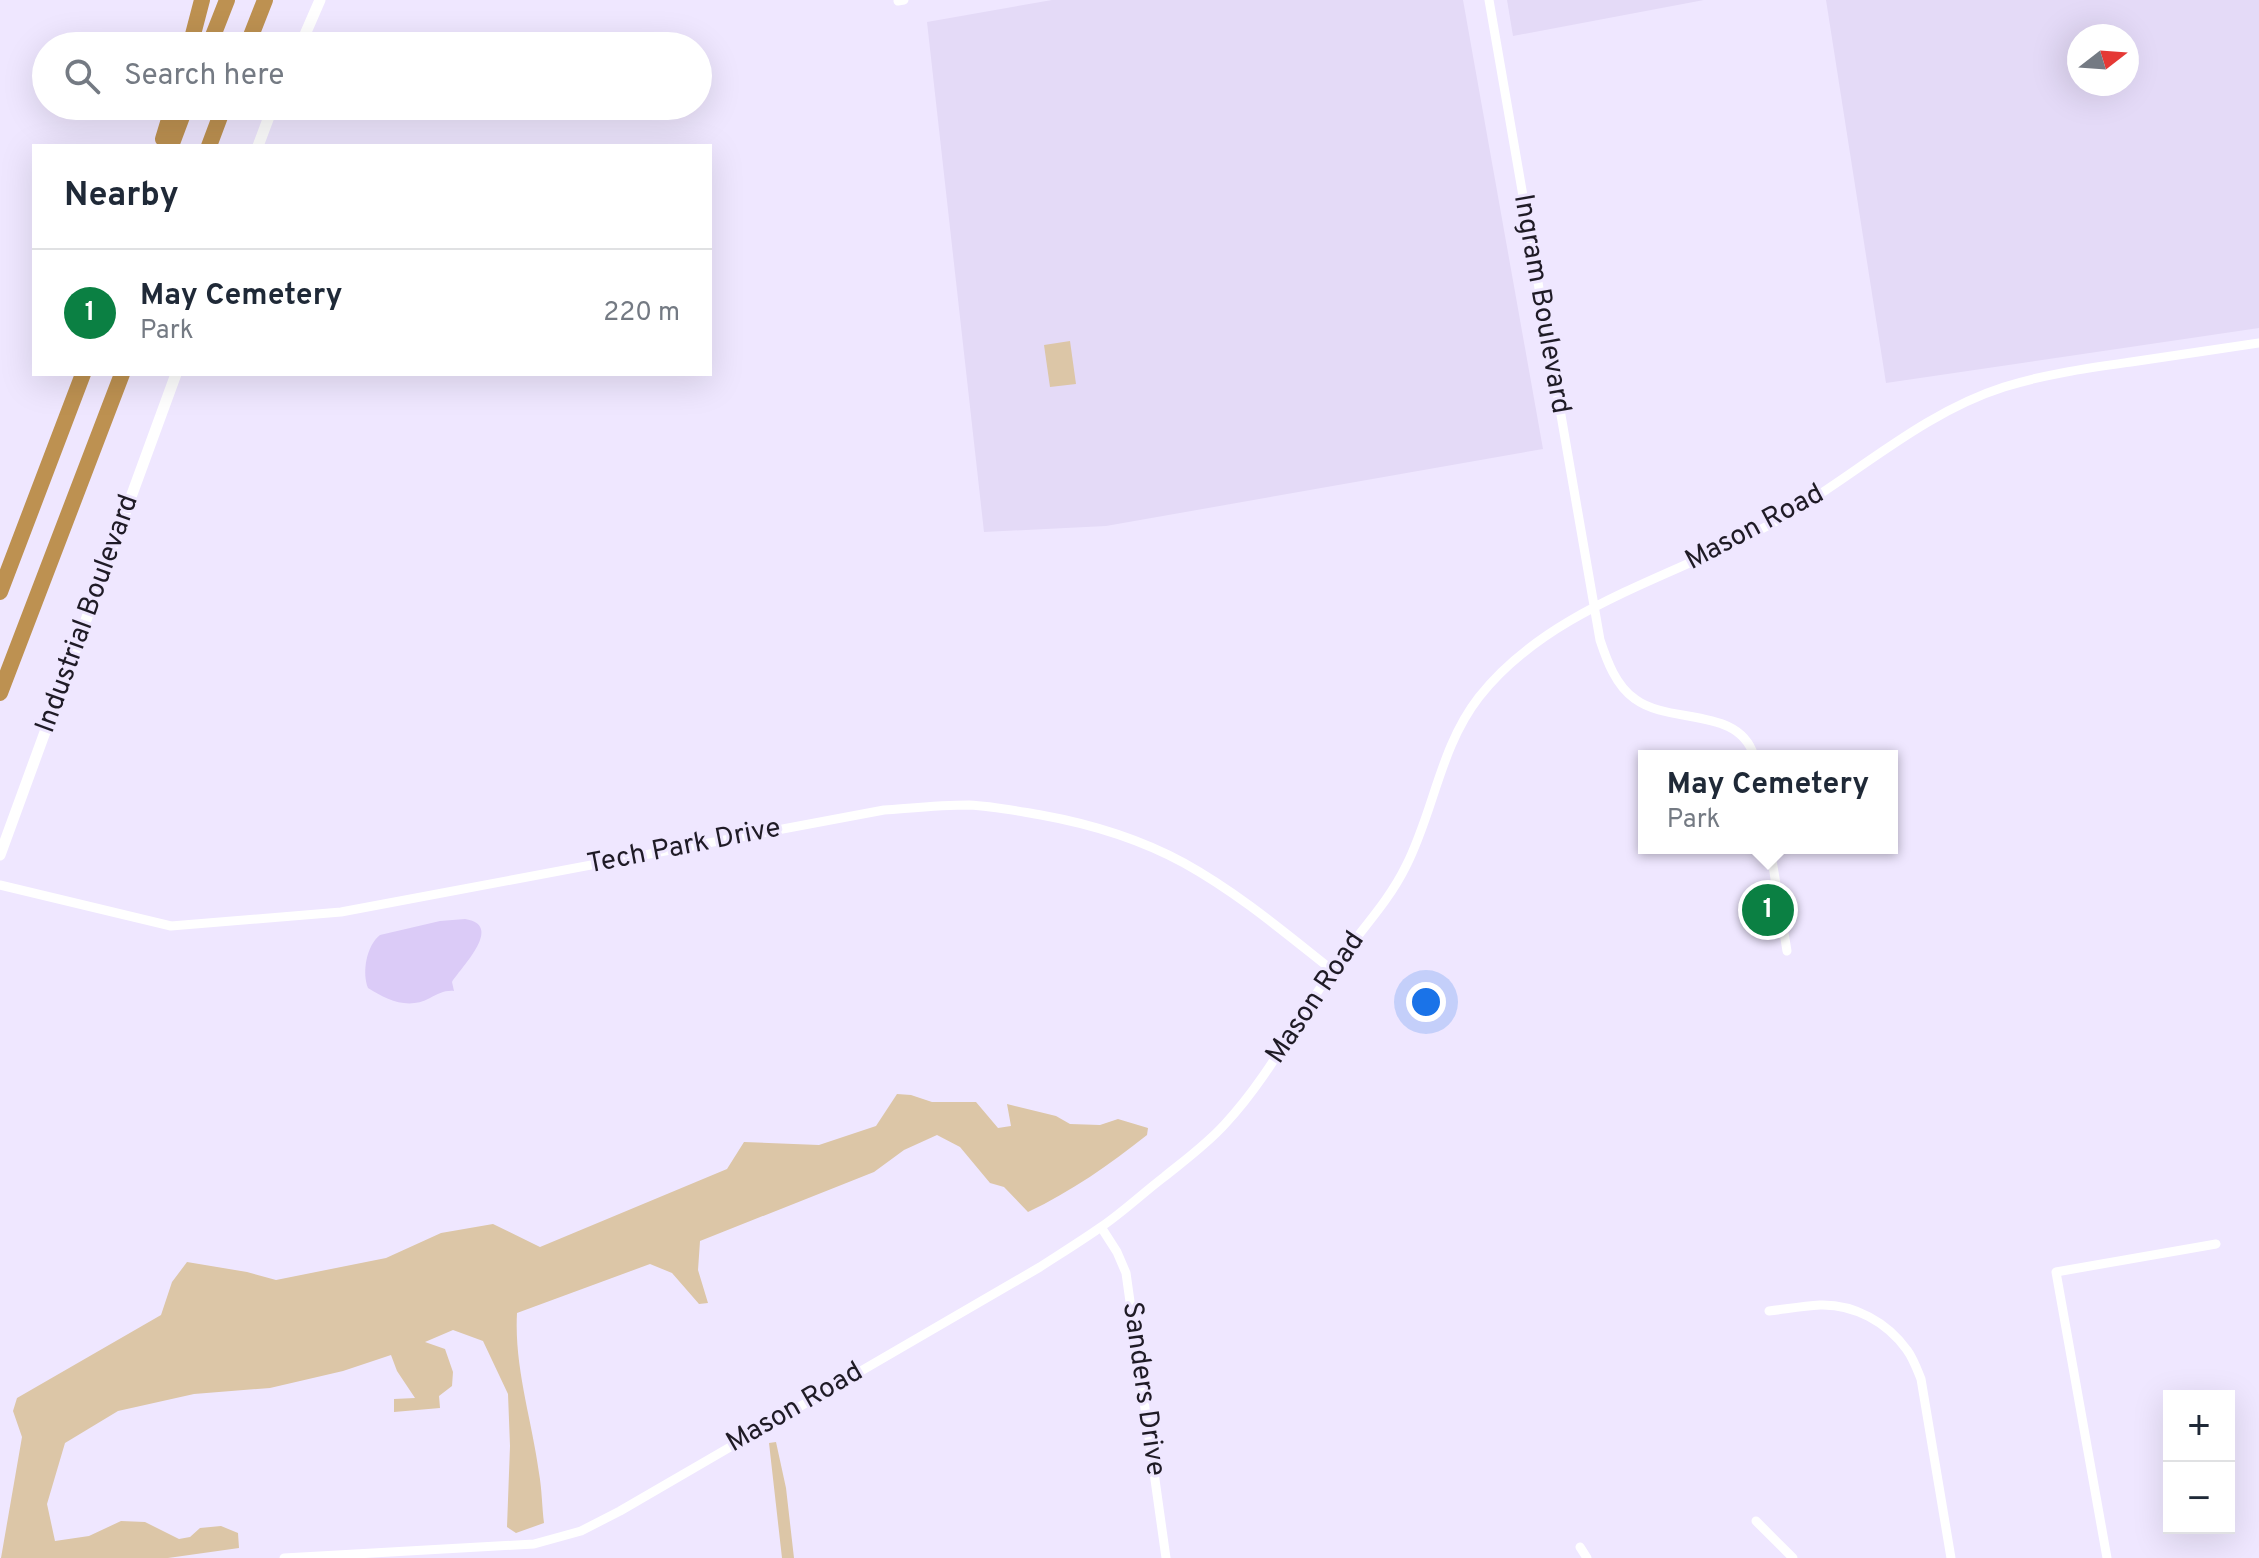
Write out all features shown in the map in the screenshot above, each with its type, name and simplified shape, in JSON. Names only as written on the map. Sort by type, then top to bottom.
[{"type":"highway","points":[[194,32],[202,0]]},
{"type":"highway","points":[[214,32],[227,0]]},
{"type":"highway","points":[[252,32],[265,0]]},
{"type":"highway","points":[[163,144],[169,120]]},
{"type":"highway","points":[[172,144],[181,120]]},
{"type":"highway","points":[[210,144],[219,120]]},
{"type":"highway","points":[[0,592],[82,376]]},
{"type":"highway","points":[[0,693],[121,376]]},
{"type":"street","points":[[306,32],[320,0]]},
{"type":"street","name":"Ingram Boulevard","points":[[1489,0],[1593,608],[1608,664],[1635,700],[1663,713],[1722,723],[1749,742],[1752,750]]},
{"type":"street","points":[[259,144],[268,120]]},
{"type":"street","name":"Mason Road","points":[[284,1558],[534,1544],[581,1531],[1040,1267],[1101,1227],[1192,1155],[1224,1125],[1255,1087],[1332,970],[1404,871],[1418,841],[1442,764],[1459,725],[1503,669],[1524,651],[1593,608],[1770,525],[1823,494],[1921,427],[1976,397],[2019,383],[2067,373],[2259,343]]},
{"type":"street","name":"Industrial Boulevard","points":[[0,855],[175,376]]},
{"type":"street","name":"Tech Park Drive","points":[[0,885],[171,926],[341,912],[884,810],[970,805],[1066,820],[1107,831],[1167,855],[1254,908],[1332,970]]},
{"type":"street","points":[[1771,854],[1787,951]]},
{"type":"street","name":"Sanders Drive","points":[[1101,1227],[1126,1273],[1166,1558]]},
{"type":"street","points":[[2107,1558],[2056,1272],[2216,1244]]},
{"type":"street","points":[[1769,1311],[1822,1305],[1845,1307],[1880,1323],[1909,1352],[1921,1379],[1951,1558]]},
{"type":"street","points":[[1756,1521],[1793,1558]]},
{"type":"street","points":[[1580,1547],[1587,1558]]},
{"type":"shaded area","points":[[1052,0],[1463,0],[1543,449],[1106,526],[984,532],[927,22]]},
{"type":"shaded area","points":[[1507,0],[1704,0],[1513,36]]},
{"type":"shaded area","points":[[1826,0],[2259,0],[2259,328],[1886,383]]},
{"type":"shaded area","points":[[1070,341],[1076,384],[1050,387],[1044,345]]},
{"type":"shaded area","points":[[465,919],[476,923],[481,929],[481,937],[452,982],[454,991],[422,1002],[406,1003],[390,1000],[368,988],[366,960],[371,946],[380,935],[440,921]]},
{"type":"shaded area","points":[[897,1094],[932,1102],[976,1102],[998,1128],[1011,1126],[1007,1104],[1056,1116],[1070,1124],[1100,1125],[1118,1119],[1148,1128],[1147,1135],[1090,1177],[1028,1212],[1004,1187],[990,1183],[960,1147],[937,1135],[904,1150],[874,1172],[700,1241],[698,1270],[708,1303],[699,1304],[672,1273],[650,1264],[517,1313],[518,1353],[540,1479],[544,1523],[516,1533],[507,1527],[508,1394],[483,1341],[453,1330],[425,1342],[445,1349],[453,1372],[452,1386],[439,1396],[440,1408],[394,1412],[394,1399],[415,1398],[397,1371],[391,1355],[343,1371],[270,1388],[194,1394],[118,1411],[65,1443],[47,1504],[55,1541],[89,1536],[121,1521],[145,1522],[179,1539],[190,1537],[200,1528],[221,1526],[238,1533],[239,1548],[168,1558],[1,1558],[22,1437],[13,1411],[17,1398],[161,1315],[172,1282],[187,1262],[276,1280],[386,1258],[441,1233],[493,1224],[540,1247],[727,1169],[744,1142],[819,1145],[876,1126]]},
{"type":"shaded area","points":[[776,1442],[786,1488],[794,1558],[782,1558],[769,1443]]},
{"type":"place","name":"May Cemetery","points":[[1768,910]]}]
